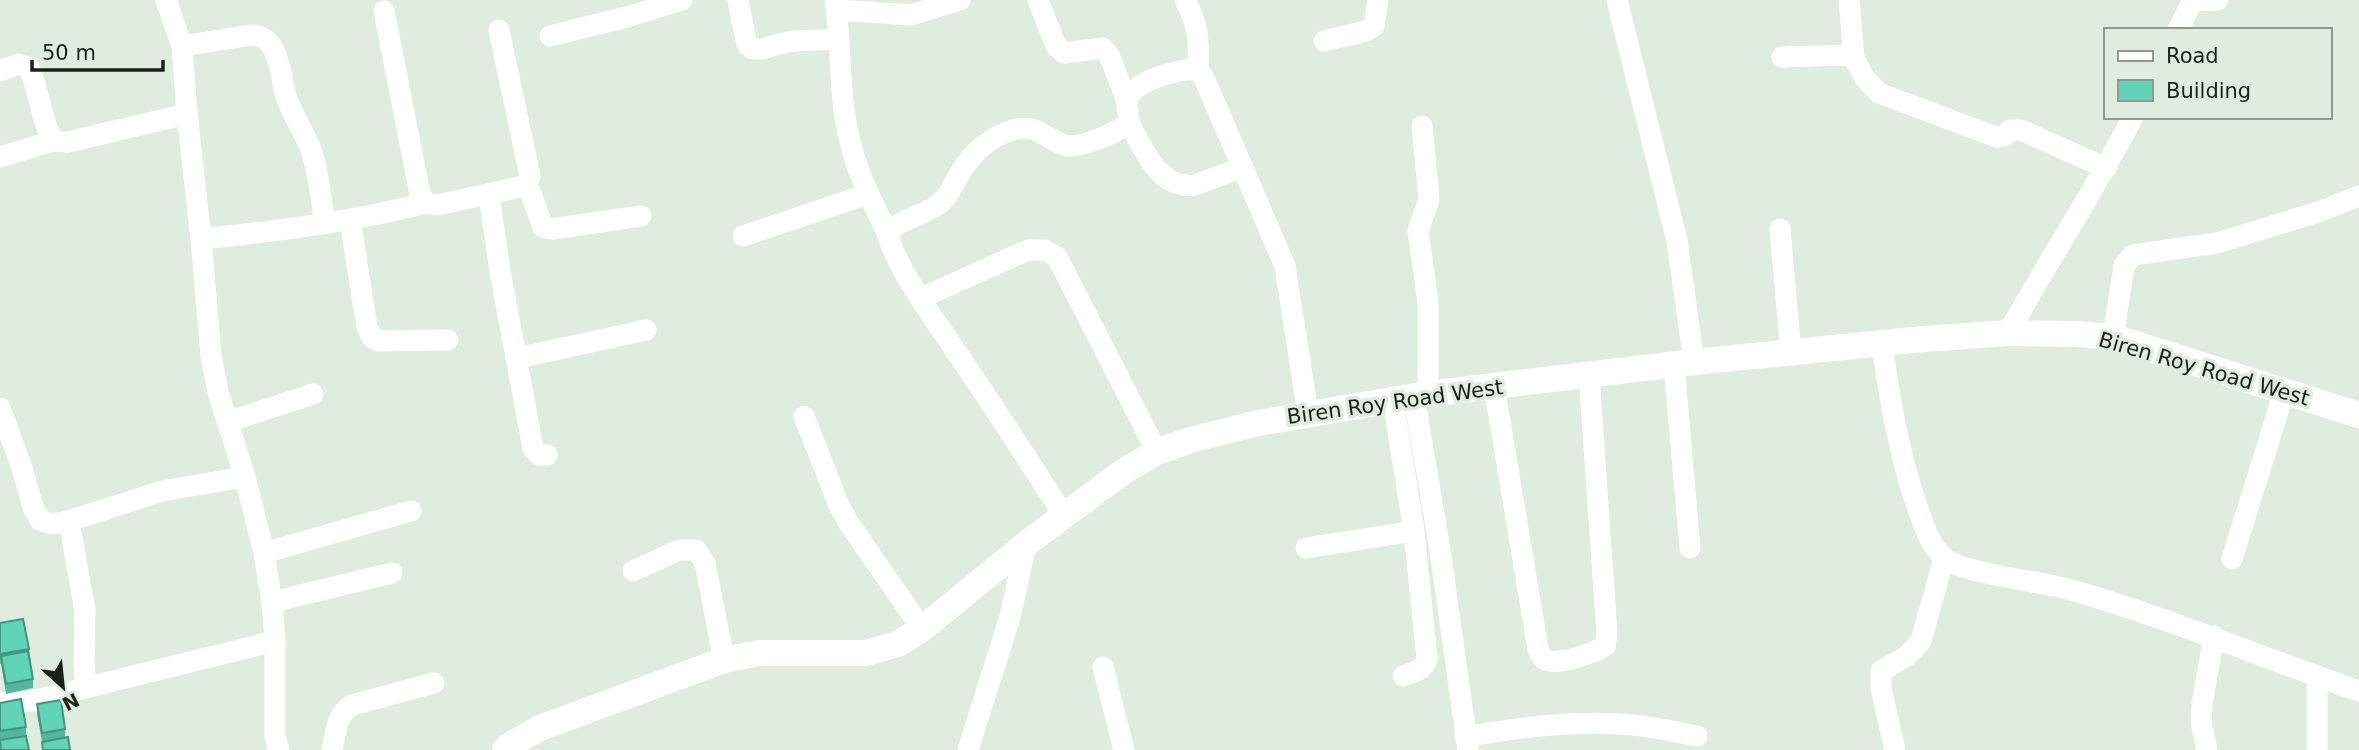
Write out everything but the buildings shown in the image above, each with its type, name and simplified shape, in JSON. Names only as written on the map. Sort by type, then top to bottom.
[{"type":"main road","name":"Biren Roy Road West","points":[[505,750],[540,728],[724,660],[760,653],[866,653],[898,644],[922,629],[1026,544],[1125,471],[1157,452],[1190,440],[1308,414],[1412,397],[1684,363],[2008,333],[2113,337],[2359,415]]},
{"type":"street","points":[[166,0],[182,46],[211,355],[218,392],[245,477],[264,553],[272,602],[275,641],[275,737],[279,750]]},
{"type":"street","points":[[550,36],[681,0]]},
{"type":"street","points":[[738,0],[747,45],[753,49],[794,41],[839,39]]},
{"type":"street","points":[[960,0],[911,15],[836,5],[849,140],[857,167],[890,244],[921,298],[1064,516]]},
{"type":"street","points":[[1038,0],[1056,46],[1064,53],[1103,48],[1109,55],[1127,101],[1129,123],[1151,163],[1161,174],[1187,186],[1242,167]]},
{"type":"street","points":[[1185,0],[1193,15],[1199,39],[1198,70],[1204,78],[1285,266],[1308,414]]},
{"type":"street","points":[[1324,41],[1366,31],[1374,26],[1378,0]]},
{"type":"street","points":[[1617,0],[1677,241],[1690,548]]},
{"type":"street","points":[[1849,0],[1854,58],[1866,80],[1879,93],[1996,137],[2004,136],[2010,130],[2021,130],[2106,168]]},
{"type":"street","points":[[2179,28],[2193,1],[2218,0]]},
{"type":"street","points":[[384,11],[420,194],[426,203]]},
{"type":"street","points":[[201,239],[326,224],[426,203],[437,205],[489,195],[520,187],[528,182],[530,176],[499,30]]},
{"type":"street","points":[[182,46],[252,35],[262,36],[266,40],[276,56],[286,96],[312,152],[326,224]]},
{"type":"street","points":[[1782,57],[1845,55],[1854,58]]},
{"type":"street","points":[[0,71],[19,64],[29,68],[46,129],[53,141]]},
{"type":"street","points":[[1127,101],[1131,93],[1141,85],[1174,72],[1198,70]]},
{"type":"street","points":[[0,156],[53,141],[68,142],[187,114]]},
{"type":"street","points":[[2008,333],[2056,247],[2106,168],[2132,119]]},
{"type":"street","points":[[887,232],[896,224],[940,203],[973,154],[986,143],[1013,130],[1026,128],[1040,131],[1068,146],[1121,130],[1129,123]]},
{"type":"street","points":[[1403,676],[1425,666],[1427,658],[1414,531],[1412,397],[1429,326],[1418,231],[1429,199],[1422,127]]},
{"type":"street","points":[[520,187],[530,191],[543,227],[552,229],[641,216]]},
{"type":"street","points":[[743,236],[868,194]]},
{"type":"street","points":[[489,195],[500,271],[533,448],[539,455],[547,455]]},
{"type":"street","points":[[2113,337],[2124,266],[2133,256],[2217,243],[2321,211],[2359,196]]},
{"type":"street","points":[[350,220],[367,327],[372,337],[378,341],[448,340]]},
{"type":"street","points":[[1780,229],[1791,354]]},
{"type":"street","points":[[921,298],[1028,250],[1045,250],[1057,257],[1157,452]]},
{"type":"street","points":[[518,358],[646,330]]},
{"type":"street","points":[[1882,344],[1892,419],[1905,471],[1929,540],[1944,558],[1961,566],[2063,588],[2214,636],[2359,691]]},
{"type":"street","points":[[1494,386],[1538,649],[1544,659],[1555,662],[1594,653],[1605,646],[1607,634],[1589,375]]},
{"type":"street","points":[[2232,559],[2284,391]]},
{"type":"street","points":[[228,422],[313,394]]},
{"type":"street","points":[[1412,397],[1440,550],[1467,743],[1539,725],[1608,723],[1697,736]]},
{"type":"street","points":[[0,408],[5,435],[33,507],[40,520],[52,524],[162,491],[245,477]]},
{"type":"street","points":[[804,416],[843,512],[922,629]]},
{"type":"street","points":[[264,553],[411,511]]},
{"type":"street","points":[[69,521],[85,611],[86,688]]},
{"type":"street","points":[[1307,548],[1414,531]]},
{"type":"street","points":[[968,750],[1010,617],[1026,544]]},
{"type":"street","points":[[633,571],[680,550],[696,550],[705,563],[724,660]]},
{"type":"street","points":[[1895,750],[1881,689],[1881,671],[1907,656],[1921,641],[1944,558]]},
{"type":"street","points":[[272,602],[392,573]]},
{"type":"street","points":[[2207,750],[2201,722],[2202,704],[2214,636]]},
{"type":"street","points":[[0,703],[32,701],[275,641]]},
{"type":"street","points":[[1103,667],[1124,750]]},
{"type":"street","points":[[2316,750],[2317,677]]},
{"type":"street","points":[[332,750],[339,718],[343,711],[352,705],[434,683]]}]
